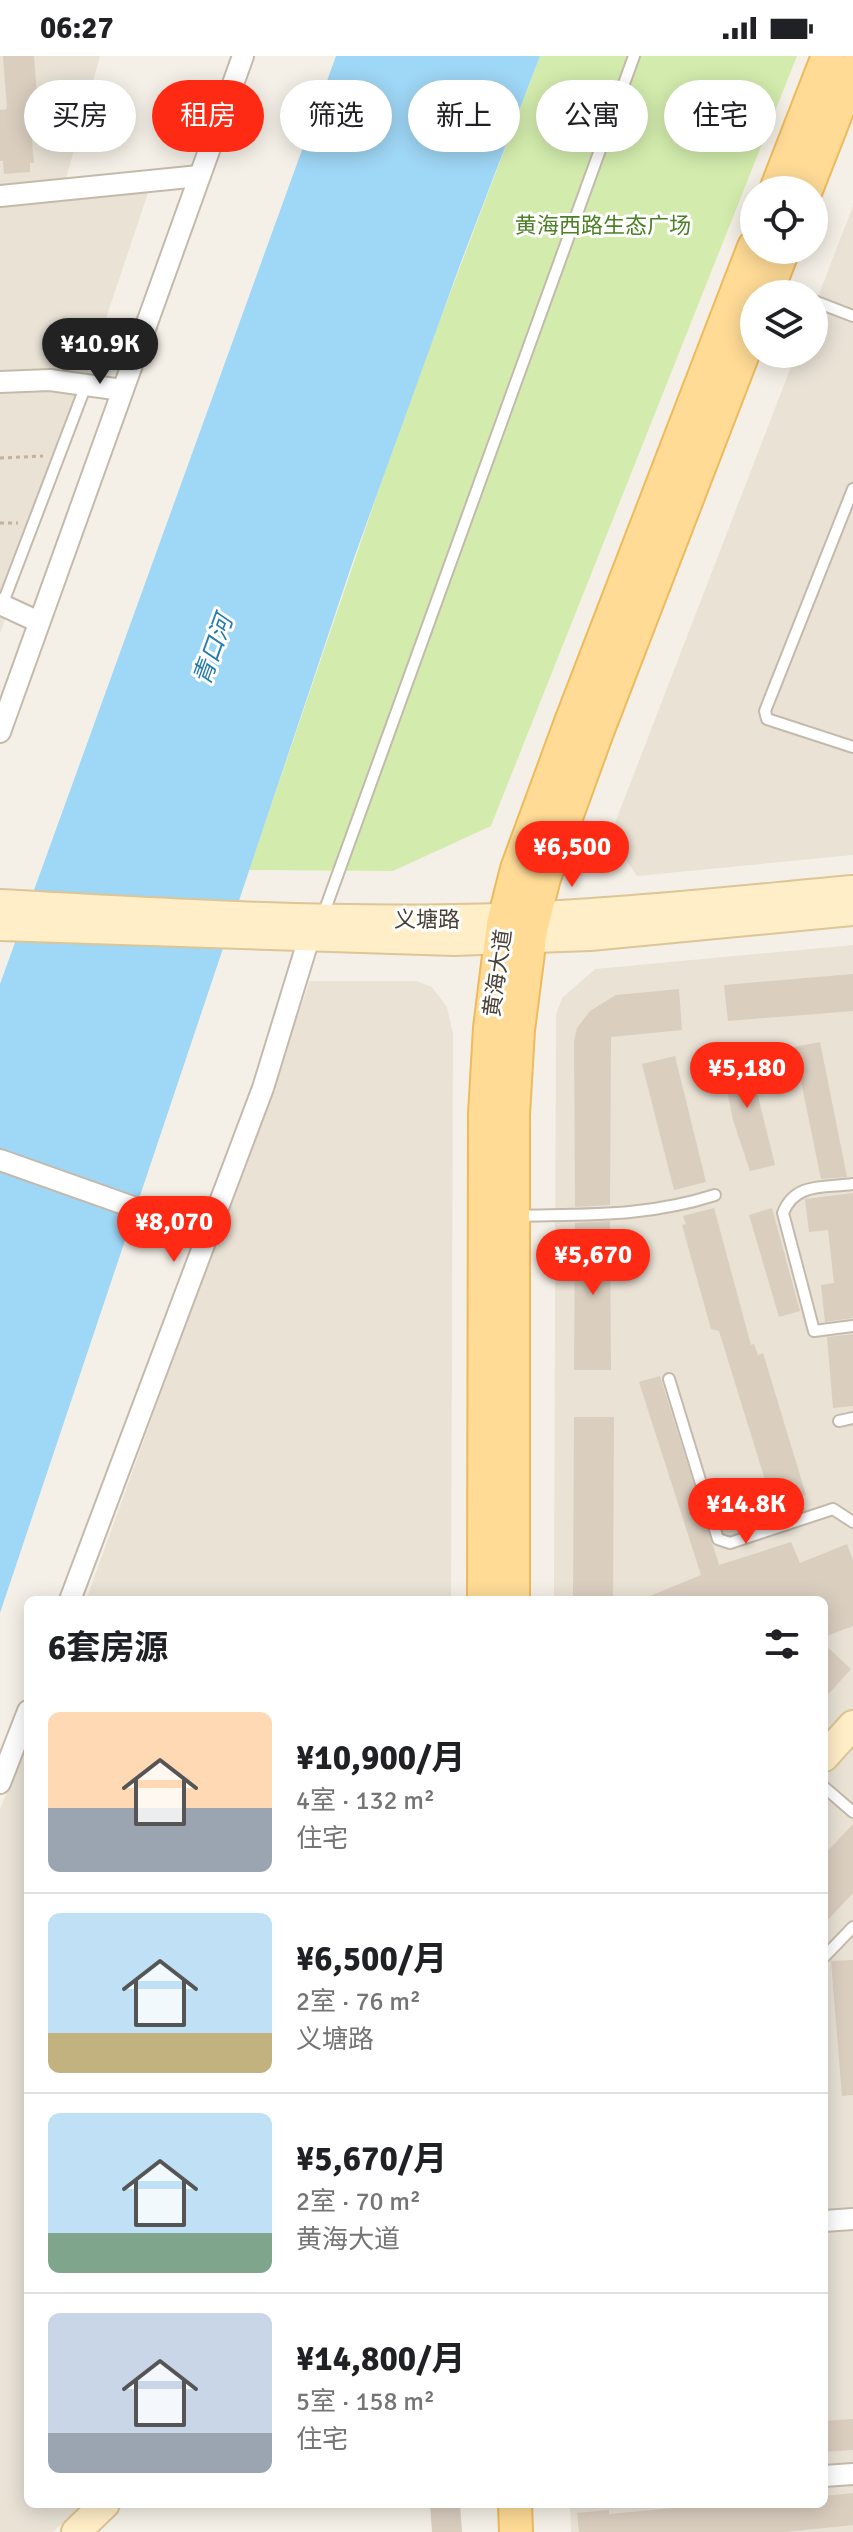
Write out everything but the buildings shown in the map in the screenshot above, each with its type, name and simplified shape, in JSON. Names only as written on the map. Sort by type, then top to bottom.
[{"type":"main road","points":[[781,176],[828,56]]},
{"type":"main road","points":[[811,176],[853,70]]},
{"type":"main road","name":"黄海大道","points":[[513,1596],[517,869],[747,264]]},
{"type":"main road","name":"黄海大道","points":[[484,1596],[485,1114],[490,1028],[517,928],[544,878],[740,361]]},
{"type":"main road","name":"义塘路","points":[[517,928],[853,890]]},
{"type":"main road","name":"义塘路","points":[[0,904],[302,928]]},
{"type":"main road","name":"义塘路","points":[[0,926],[517,928],[590,936],[853,911]]},
{"type":"main road","points":[[828,1753],[853,1725]]},
{"type":"main road","points":[[76,2532],[101,2508]]},
{"type":"main road","points":[[515,2508],[516,2532]]},
{"type":"main road","points":[[535,2508],[537,2532]]},
{"type":"street","points":[[0,732],[243,56]]},
{"type":"street","points":[[0,196],[199,176]]},
{"type":"street","points":[[0,382],[50,380],[122,390]]},
{"type":"street","points":[[1,607],[39,622]]},
{"type":"street","points":[[72,1596],[263,1088],[302,928]]},
{"type":"street","points":[[0,1160],[209,1234]]},
{"type":"street","points":[[0,1783],[24,1721]]},
{"type":"street","points":[[828,2221],[853,2219]]},
{"type":"street","points":[[828,2476],[853,2474]]},
{"type":"lane","points":[[302,928],[634,56]]},
{"type":"lane","points":[[828,306],[853,316]]},
{"type":"lane","points":[[1,607],[86,385]]},
{"type":"lane","points":[[853,489],[765,711],[767,719],[853,747]]},
{"type":"lane","points":[[853,1184],[798,1191],[788,1200],[783,1213],[814,1331],[853,1326]]},
{"type":"lane","points":[[513,1216],[630,1214],[671,1209],[715,1195]]},
{"type":"lane","points":[[669,1379],[718,1539],[730,1543],[833,1509],[853,1522]]},
{"type":"lane","points":[[839,1421],[853,1418]]},
{"type":"lane","points":[[828,1790],[853,1812]]},
{"type":"lane","points":[[828,1953],[853,1927]]},
{"type":"path","points":[[0,458],[59,456]]},
{"type":"shaded area","points":[[0,56],[100,56],[93,80],[24,80],[24,152],[73,152],[64,186],[153,178],[0,634]]},
{"type":"shaded area","points":[[853,206],[853,855],[637,876],[610,836],[791,368],[828,368],[828,280],[824,280]]},
{"type":"shaded area","points":[[853,945],[853,2532],[571,2532],[570,2508],[828,2508],[828,1596],[554,1596],[556,1015],[562,998],[595,969]]},
{"type":"shaded area","points":[[310,981],[416,981],[432,987],[447,1007],[453,1034],[451,1596],[87,1596]]},
{"type":"shaded area","points":[[24,1752],[24,2508],[78,2508],[53,2532],[0,2532],[0,1809]]},
{"type":"green space","name":"黄海西路生态广场","points":[[540,56],[797,56],[776,109],[776,80],[664,80],[664,152],[759,152],[749,176],[740,176],[740,199],[491,826],[393,871],[249,870],[407,407],[504,152],[520,152],[520,109]]},
{"type":"water","name":"青口河","points":[[336,56],[540,56],[520,108],[520,80],[408,80],[408,152],[503,152],[354,558],[0,1613],[0,984],[301,152],[392,152],[392,80],[327,80]]}]
